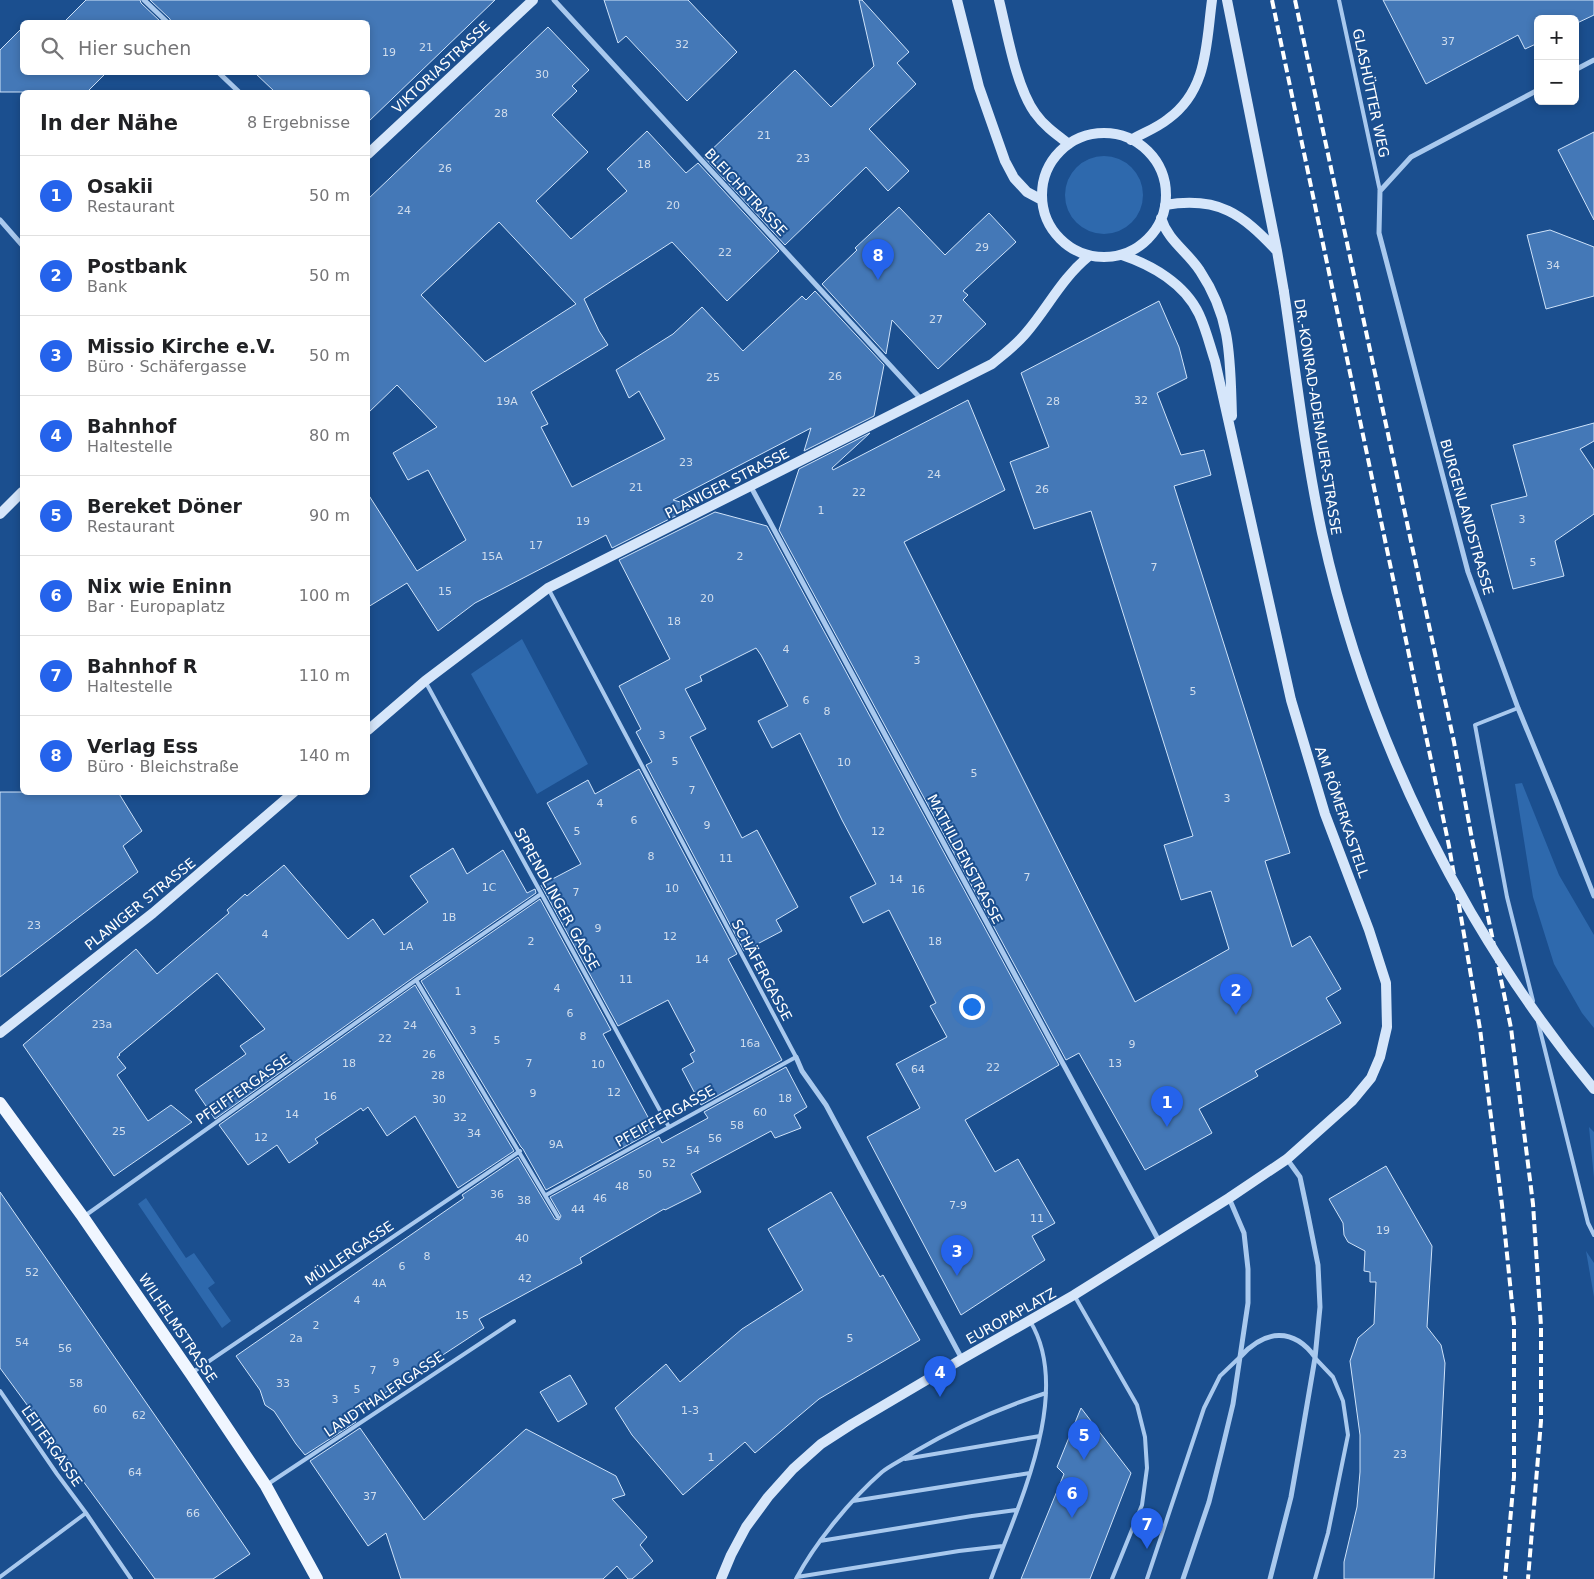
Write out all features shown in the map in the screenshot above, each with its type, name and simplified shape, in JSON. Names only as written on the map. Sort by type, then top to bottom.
[{"type":"main road","name":"WILHELMSTRASSE","points":[[0,1103],[83,1217],[266,1486],[317,1579]]},
{"type":"street","points":[[144,0],[165,20]]},
{"type":"street","name":"VIKTORIASTRASSE","points":[[370,152],[533,0]]},
{"type":"street","name":"BLEICHSTRASSE","points":[[554,0],[922,399]]},
{"type":"street","points":[[957,0],[979,88],[1004,161],[1014,178],[1026,192],[1042,200]]},
{"type":"street","points":[[999,0],[1024,95],[1035,114],[1069,144]]},
{"type":"street","points":[[1131,140],[1168,119],[1191,96],[1203,67],[1212,0]]},
{"type":"street","name":"DR.-KONRAD-ADENAUER-STRASSE","points":[[1227,0],[1277,251],[1308,463],[1322,534],[1340,604],[1359,665],[1387,741],[1416,809],[1445,866],[1486,938],[1526,999],[1569,1059],[1594,1089]]},
{"type":"street","points":[[1579,68],[1594,60]]},
{"type":"street","points":[[221,75],[237,90]]},
{"type":"street","points":[[1380,191],[1411,157],[1534,92]]},
{"type":"street","name":"AM RÖMERKASTELL","points":[[1106,133],[1119,135],[1144,148],[1154,160],[1162,174],[1166,189],[1165,205],[1154,231],[1134,249],[1122,255],[1111,257],[1089,256],[1075,250],[1062,241],[1052,229],[1045,215],[1042,200],[1043,183],[1048,168],[1057,154],[1069,144],[1081,138],[1106,133]]},
{"type":"street","name":"BURGENLANDSTRASSE","points":[[1380,191],[1379,233],[1468,572],[1518,708],[1594,896]]},
{"type":"street","points":[[1165,205],[1183,202],[1203,203],[1222,208],[1241,217],[1277,251]]},
{"type":"street","name":"AM RÖMERKASTELL","points":[[1161,218],[1164,229],[1198,268],[1209,285],[1225,323],[1230,364],[1232,439]]},
{"type":"street","points":[[0,220],[20,243]]},
{"type":"street","name":"AM RÖMERKASTELL","points":[[1122,255],[1141,261],[1164,276],[1190,300],[1198,313],[1215,361],[1291,700],[1325,814],[1369,930],[1386,983],[1387,1026],[1380,1057],[1371,1078],[1352,1101],[1287,1159]]},
{"type":"street","name":"PLANIGER STRASSE","points":[[370,728],[425,681],[548,588],[985,367],[1010,351],[1026,334],[1075,268],[1089,256]]},
{"type":"street","name":"MATHILDENSTRASSE","points":[[751,487],[1159,1242]]},
{"type":"street","points":[[0,514],[20,494]]},
{"type":"street","name":"PLANIGER STRASSE","points":[[0,1033],[153,913],[291,795]]},
{"type":"street","name":"SCHÄFERGASSE","points":[[796,1057],[802,1071],[826,1105],[962,1359]]},
{"type":"street","points":[[1270,1579],[1291,1497],[1315,1358],[1320,1307],[1318,1265],[1300,1177],[1287,1159]]},
{"type":"street","name":"EUROPAPLATZ","points":[[721,1579],[746,1527],[768,1497],[793,1469],[821,1444],[962,1359],[1074,1295],[1229,1198],[1287,1159]]},
{"type":"street","points":[[1183,1579],[1209,1502],[1233,1404],[1248,1303],[1248,1269],[1244,1233],[1229,1198]]},
{"type":"street","points":[[1240,1356],[1251,1345],[1263,1338],[1289,1336],[1308,1348],[1315,1358]]},
{"type":"lane","name":"GLASHÜTTER WEG","points":[[1339,0],[1380,191]]},
{"type":"lane","name":"SCHÄFERGASSE","points":[[548,588],[796,1057]]},
{"type":"lane","name":"SPRENDLINGER GASSE","points":[[425,681],[669,1127]]},
{"type":"lane","points":[[1518,708],[1475,725],[1507,897],[1588,1223],[1594,1235]]},
{"type":"lane","name":"PFEIFFERGASSE","points":[[83,1217],[416,980],[541,894]]},
{"type":"lane","points":[[416,980],[558,1217]]},
{"type":"lane","name":"PFEIFFERGASSE","points":[[546,1195],[796,1057]]},
{"type":"lane","name":"MÜLLERGASSE","points":[[191,1374],[520,1151]]},
{"type":"lane","points":[[1074,1295],[1137,1405],[1145,1437],[1147,1468],[1142,1504],[1112,1579]]},
{"type":"lane","name":"LANDTHALERGASSE","points":[[266,1486],[514,1321]]},
{"type":"lane","points":[[991,1579],[1030,1473],[1040,1436],[1046,1393],[1046,1376],[1037,1332],[1030,1321]]},
{"type":"lane","points":[[1147,1579],[1204,1408],[1220,1376],[1240,1356]]},
{"type":"lane","points":[[1315,1358],[1334,1377],[1343,1401],[1348,1435],[1328,1534],[1315,1579]]},
{"type":"lane","name":"LEITERGASSE","points":[[0,1391],[131,1579]]},
{"type":"lane","points":[[797,1578],[820,1541],[854,1501],[883,1472],[940,1437],[969,1422],[1009,1405],[1046,1393]]},
{"type":"lane","points":[[903,1459],[1040,1436]]},
{"type":"lane","points":[[854,1501],[1030,1473]]},
{"type":"lane","points":[[820,1541],[1016,1510]]},
{"type":"lane","points":[[0,1577],[86,1513]]},
{"type":"lane","points":[[797,1578],[960,1551],[1003,1546]]},
{"type":"shaded area","points":[[1104,156],[1119,159],[1132,167],[1140,180],[1143,195],[1140,210],[1132,223],[1119,231],[1104,234],[1089,231],[1076,223],[1068,210],[1065,195],[1068,180],[1076,167],[1089,159]]},
{"type":"shaded area","points":[[522,639],[588,764],[537,794],[471,674]]},
{"type":"shaded area","points":[[1522,783],[1559,875],[1594,935],[1594,1028],[1582,1013],[1554,964],[1533,897],[1515,784]]},
{"type":"shaded area","points":[[1589,1127],[1594,1132],[1594,1178]]},
{"type":"shaded area","points":[[146,1198],[186,1258],[194,1253],[215,1283],[208,1288],[231,1321],[222,1328],[138,1204]]},
{"type":"shaded area","points":[[1586,1251],[1594,1263],[1594,1297]]},
{"type":"building","points":[[86,0],[140,0],[159,20],[66,20]]},
{"type":"building","points":[[150,0],[495,0],[370,120],[370,90],[273,90],[257,75],[370,75],[370,20],[170,19]]},
{"type":"building","points":[[604,0],[688,0],[737,52],[687,101],[626,36],[618,43]]},
{"type":"building","points":[[859,0],[862,0],[909,52],[897,63],[916,84],[869,129],[909,171],[888,191],[866,167],[785,245],[704,157],[795,70],[831,107],[874,66]]},
{"type":"building","points":[[1383,0],[1594,0],[1594,15],[1579,22],[1579,15],[1534,15],[1534,45],[1525,49],[1518,35],[1426,84]]},
{"type":"building","points":[[548,27],[589,70],[572,86],[577,91],[552,115],[588,152],[536,201],[571,239],[627,191],[607,169],[647,131],[686,173],[698,163],[779,251],[727,301],[672,242],[584,299],[599,331],[608,345],[531,392],[548,424],[541,427],[572,487],[665,439],[639,391],[629,398],[616,370],[673,334],[702,307],[743,351],[802,296],[806,300],[815,291],[884,365],[874,416],[804,451],[811,428],[673,500],[695,506],[612,548],[606,535],[475,603],[438,631],[407,583],[370,606],[370,497],[417,571],[466,540],[428,470],[408,480],[393,453],[437,427],[397,385],[370,411],[370,197]],"holes":[[[499,222],[576,304],[485,362],[421,295]]]},
{"type":"building","points":[[20,30],[20,75],[104,75],[89,90],[20,90],[20,92],[0,92],[0,50]]},
{"type":"building","points":[[1594,132],[1594,220],[1558,150]]},
{"type":"building","points":[[899,207],[945,255],[989,213],[1016,242],[963,291],[968,295],[963,300],[986,324],[938,369],[892,320],[886,354],[822,284],[857,250],[855,248]]},
{"type":"building","points":[[1550,230],[1594,247],[1594,296],[1546,309],[1527,235]]},
{"type":"building","points":[[1159,301],[1179,347],[1187,378],[1157,393],[1181,455],[1204,450],[1211,475],[1174,486],[1290,853],[1265,861],[1292,947],[1310,936],[1341,989],[1326,998],[1341,1023],[1255,1071],[1258,1076],[1199,1109],[1212,1133],[1145,1170],[1079,1053],[1066,1060],[779,530],[799,469],[870,433],[832,468],[833,470],[968,400],[1005,490],[904,542],[1135,1002],[1229,949],[1211,891],[1181,900],[1164,845],[1193,836],[1091,511],[1034,529],[1010,462],[1049,447],[1021,373]]},
{"type":"building","points":[[1594,423],[1594,441],[1580,449],[1594,470],[1594,514],[1555,541],[1564,576],[1513,589],[1491,505],[1527,496],[1513,445]]},
{"type":"building","points":[[715,512],[767,526],[1059,1065],[965,1120],[995,1172],[1018,1159],[1055,1223],[1032,1236],[1045,1260],[961,1315],[867,1137],[920,1108],[896,1064],[947,1037],[930,1006],[936,1003],[889,910],[863,923],[850,897],[876,884],[842,820],[800,733],[772,748],[758,721],[788,706],[761,655],[756,648],[700,676],[702,681],[685,689],[706,729],[690,737],[742,838],[757,830],[798,907],[776,920],[782,931],[744,951],[646,765],[652,762],[636,732],[641,729],[619,686],[670,659],[619,560]]},
{"type":"building","points":[[639,769],[737,954],[728,959],[782,1060],[701,1105],[682,1069],[694,1062],[690,1054],[695,1051],[668,1000],[618,1026],[541,885],[581,864],[547,803],[588,780],[595,794]]},
{"type":"building","points":[[0,792],[20,792],[20,795],[120,795],[142,831],[123,846],[138,872],[0,977]]},
{"type":"building","points":[[453,848],[467,874],[503,850],[527,893],[535,889],[536,893],[414,977],[215,1119],[195,1090],[246,1054],[240,1046],[265,1029],[217,973],[117,1057],[126,1068],[117,1075],[148,1121],[171,1105],[192,1122],[114,1176],[23,1045],[136,949],[157,974],[229,913],[227,910],[245,894],[247,896],[284,865],[348,939],[373,919],[384,935],[428,902],[410,876]]},
{"type":"building","points":[[540,899],[611,1030],[603,1034],[655,1130],[546,1190],[421,981]]},
{"type":"building","points":[[415,985],[514,1151],[458,1188],[415,1116],[387,1136],[368,1107],[363,1111],[361,1108],[315,1139],[318,1143],[289,1163],[277,1145],[248,1165],[219,1125]]},
{"type":"building","points":[[786,1067],[807,1107],[794,1115],[801,1128],[775,1138],[771,1131],[691,1174],[701,1192],[664,1209],[580,1258],[582,1263],[479,1319],[484,1328],[351,1415],[356,1422],[305,1455],[274,1411],[265,1405],[260,1390],[236,1356],[464,1198],[462,1195],[518,1157],[555,1219],[559,1220],[561,1216],[550,1197],[659,1137],[662,1143],[708,1118],[704,1112]]},
{"type":"building","points":[[1386,1166],[1432,1246],[1427,1327],[1441,1345],[1445,1363],[1434,1579],[1344,1579],[1344,1562],[1357,1507],[1360,1472],[1360,1435],[1350,1361],[1358,1338],[1374,1324],[1376,1282],[1370,1282],[1370,1272],[1364,1271],[1365,1251],[1348,1242],[1344,1235],[1343,1223],[1329,1199]]},
{"type":"building","points":[[0,1192],[250,1554],[213,1579],[155,1579],[0,1368]]},
{"type":"building","points":[[831,1192],[880,1277],[883,1275],[920,1340],[819,1399],[755,1453],[745,1442],[683,1495],[632,1435],[615,1408],[666,1364],[680,1382],[742,1329],[803,1290],[768,1229]]},
{"type":"building","points":[[570,1375],[587,1404],[558,1422],[540,1392]]},
{"type":"building","points":[[1081,1408],[1131,1473],[1090,1579],[1021,1579],[1064,1474],[1057,1467]]},
{"type":"building","points":[[360,1428],[424,1520],[526,1429],[616,1476],[625,1495],[612,1499],[647,1537],[640,1545],[653,1561],[632,1579],[628,1579],[617,1566],[603,1579],[401,1579],[386,1533],[368,1546],[310,1461]]},
{"type":"railway","points":[[1272,0],[1449,846],[1480,1029],[1502,1205],[1514,1323],[1514,1477],[1505,1579]]},
{"type":"railway","points":[[1295,0],[1454,742],[1511,1028],[1533,1204],[1541,1326],[1541,1421],[1528,1579]]},
{"type":"place","name":"Verlag Ess","points":[[878,280]]},
{"type":"place","name":"Postbank","points":[[1236,1015]]},
{"type":"place","name":"Osakii","points":[[1167,1127]]},
{"type":"place","name":"Missio Kirche e.V.","points":[[957,1276]]},
{"type":"place","name":"Bahnhof","points":[[940,1397]]},
{"type":"place","name":"Bereket Döner","points":[[1084,1460]]},
{"type":"place","name":"Nix wie Eninn","points":[[1072,1518]]},
{"type":"place","name":"Bahnhof R","points":[[1147,1549]]}]
